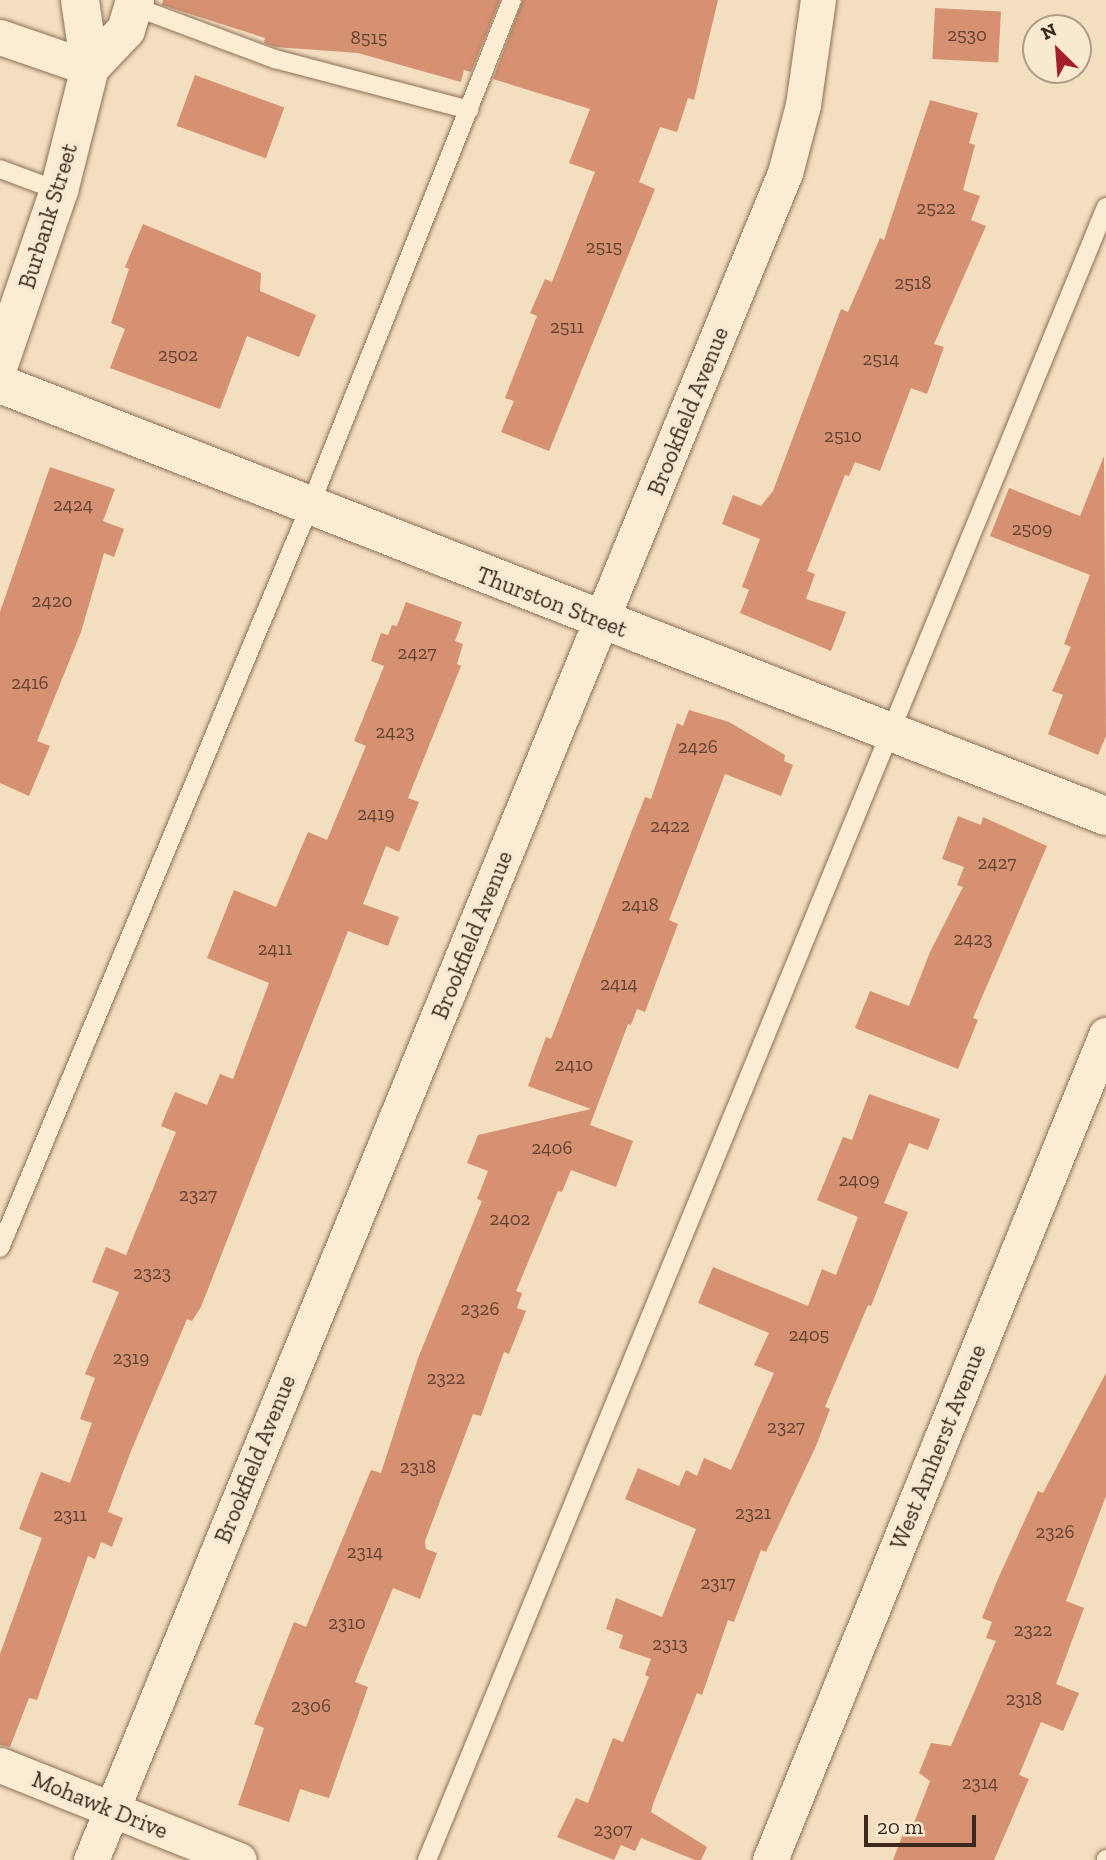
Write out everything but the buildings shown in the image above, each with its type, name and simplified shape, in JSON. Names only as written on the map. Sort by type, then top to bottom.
[{"type":"street","name":"Burbank Street","points":[[0,362],[59,191],[90,68],[80,0]]},
{"type":"street","name":"Brookfield Avenue","points":[[91,1860],[785,173],[803,105],[818,0]]},
{"type":"street","name":"Burbank Street","points":[[90,68],[126,30],[134,3]]},
{"type":"street","points":[[0,37],[90,68]]},
{"type":"street","name":"Thurston Street","points":[[0,384],[1106,816]]},
{"type":"street","name":"West Amherst Avenue","points":[[769,1860],[1106,1035]]},
{"type":"street","name":"Mohawk Drive","points":[[0,1765],[239,1860]]},
{"type":"lane","points":[[0,1248],[310,506],[512,0]]},
{"type":"lane","points":[[134,3],[275,59],[469,110]]},
{"type":"lane","points":[[0,169],[59,191]]},
{"type":"lane","points":[[428,1860],[887,731],[1106,207]]}]
